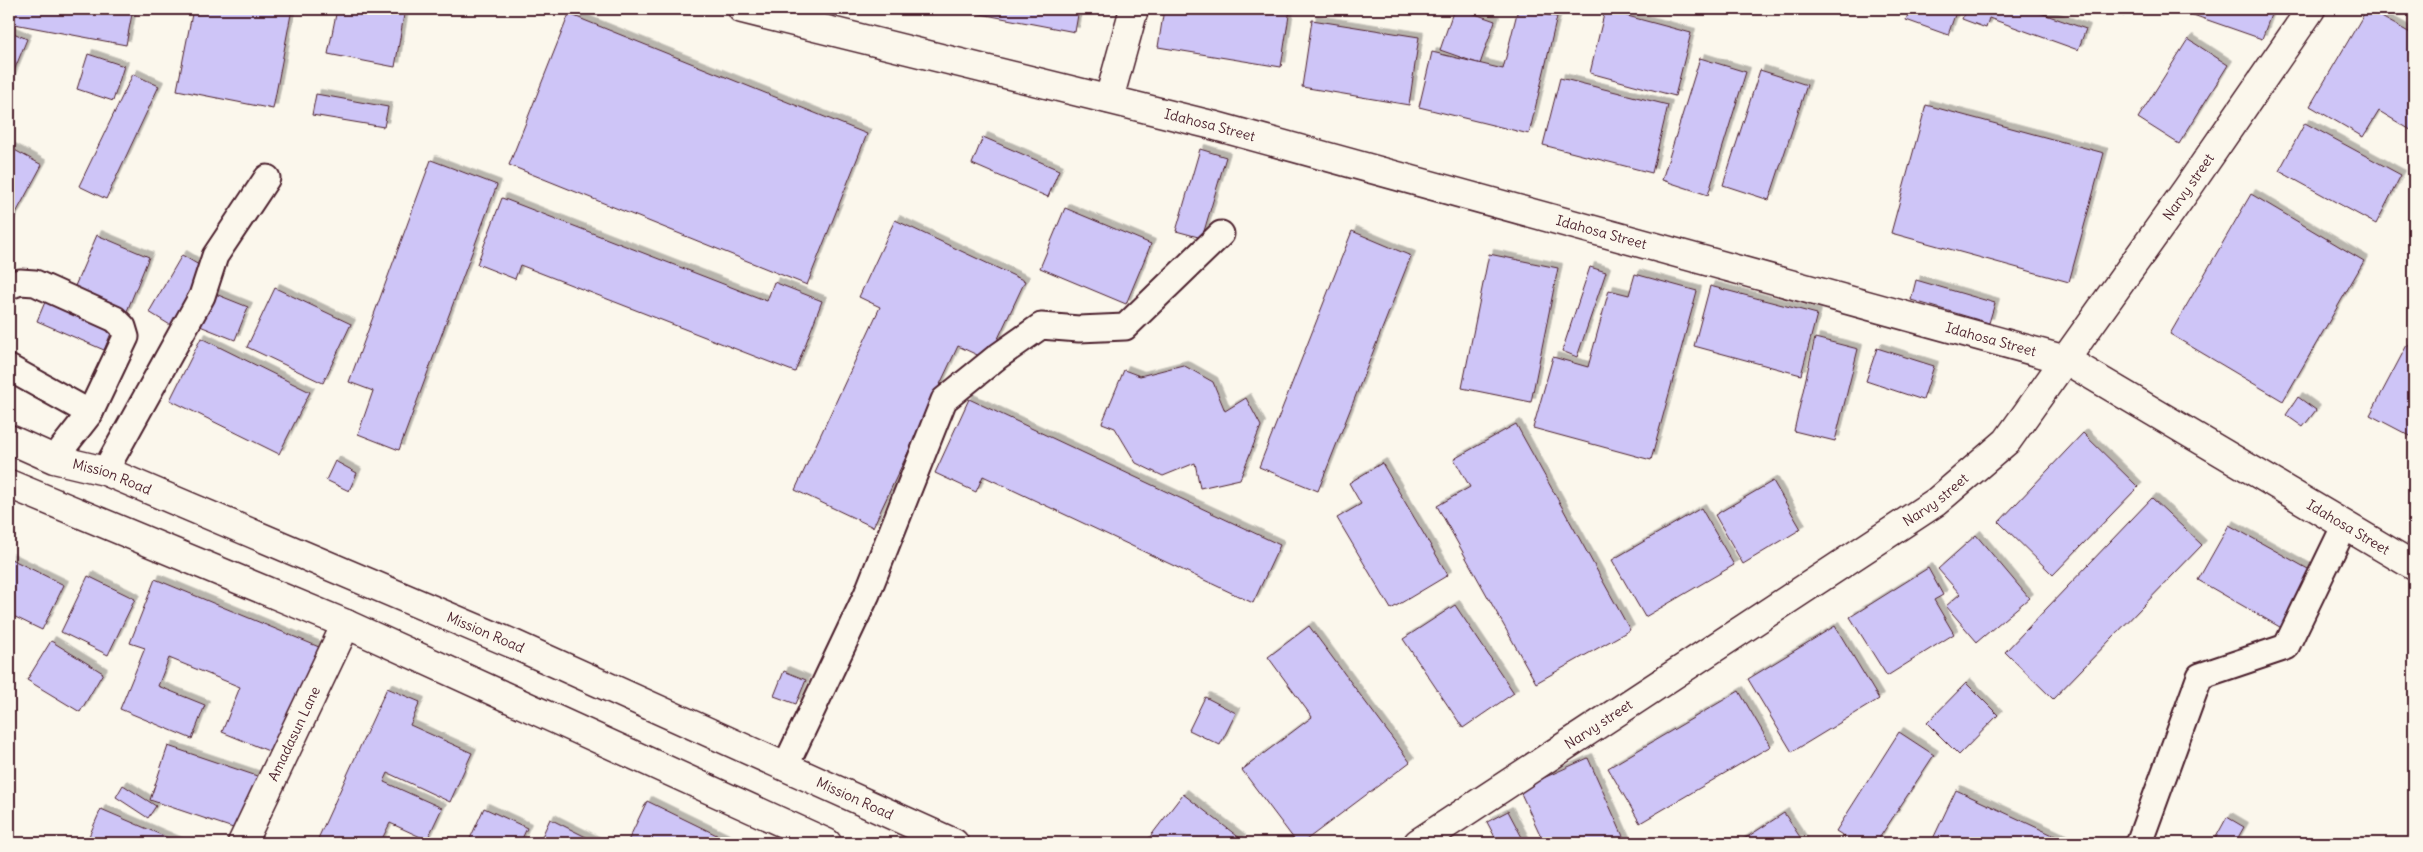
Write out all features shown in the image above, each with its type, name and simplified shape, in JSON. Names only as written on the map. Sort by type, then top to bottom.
[{"type":"street","name":"Idahosa Street","points":[[742,9],[1212,125],[2066,360],[2414,566]]},
{"type":"street","points":[[1109,99],[1134,9]]},
{"type":"street","name":"Narvy street","points":[[1418,843],[1936,502],[2007,441],[2187,189],[2311,9]]},
{"type":"street","name":"Mission Road","points":[[9,440],[54,459],[105,471],[511,643],[954,843]]},
{"type":"street","points":[[9,484],[346,624],[827,843]]},
{"type":"street","name":"Amadasun Lane","points":[[242,843],[346,624]]},
{"type":"lane","points":[[105,471],[202,296],[215,256],[267,178]]},
{"type":"lane","points":[[785,767],[867,594],[944,400],[997,357],[1041,326],[1079,329],[1125,327],[1221,234]]},
{"type":"lane","points":[[9,286],[20,282],[35,283],[115,319],[124,327],[126,337],[90,413],[54,459]]},
{"type":"lane","points":[[9,368],[90,413]]},
{"type":"lane","points":[[2139,843],[2200,676],[2286,647],[2345,525]]},
{"type":"building","points":[[9,9],[133,9],[126,45],[9,23]]},
{"type":"building","points":[[193,9],[292,9],[273,109],[177,90]]},
{"type":"building","points":[[337,9],[405,9],[395,67],[328,54]]},
{"type":"building","points":[[966,9],[1079,9],[1075,32],[965,11]]},
{"type":"building","points":[[1164,9],[1290,9],[1281,67],[1158,47]]},
{"type":"building","points":[[1454,9],[1461,9],[1495,21],[1480,64],[1440,50]]},
{"type":"building","points":[[1518,9],[1557,17],[1529,134],[1419,107],[1432,52],[1503,69]]},
{"type":"building","points":[[1910,9],[1957,9],[1948,35],[1906,20]]},
{"type":"building","points":[[1966,9],[2029,9],[2086,29],[2078,50],[1989,18],[1986,28],[1962,19]]},
{"type":"building","points":[[2101,9],[2127,9],[2124,16]]},
{"type":"building","points":[[2176,9],[2273,9],[2262,39]]},
{"type":"building","points":[[2367,9],[2414,35],[2414,45],[2409,54],[2414,57],[2414,132],[2379,111],[2363,137],[2310,106]]},
{"type":"building","points":[[1605,10],[1691,33],[1675,96],[1590,73]]},
{"type":"building","points":[[569,14],[867,134],[807,285],[509,165]]},
{"type":"building","points":[[1312,20],[1419,37],[1409,105],[1302,87]]},
{"type":"building","points":[[9,31],[27,39],[9,83]]},
{"type":"building","points":[[2188,39],[2228,65],[2179,144],[2138,118]]},
{"type":"building","points":[[88,54],[124,66],[113,101],[77,89]]},
{"type":"building","points":[[1700,58],[1746,72],[1708,195],[1662,180]]},
{"type":"building","points":[[1760,70],[1807,85],[1769,200],[1723,185]]},
{"type":"building","points":[[133,74],[159,86],[106,199],[79,186]]},
{"type":"building","points":[[1560,78],[1668,105],[1652,173],[1543,145]]},
{"type":"building","points":[[316,94],[388,107],[384,127],[312,115]]},
{"type":"building","points":[[1926,105],[2104,153],[2069,282],[1891,233]]},
{"type":"building","points":[[2305,123],[2401,175],[2376,224],[2279,171]]},
{"type":"building","points":[[983,137],[1059,170],[1048,197],[972,164]]},
{"type":"building","points":[[9,147],[42,165],[9,226]]},
{"type":"building","points":[[1200,149],[1226,157],[1202,238],[1176,231]]},
{"type":"building","points":[[431,160],[497,185],[399,450],[358,434],[373,391],[349,382]]},
{"type":"building","points":[[2251,194],[2364,261],[2283,401],[2170,334]]},
{"type":"building","points":[[502,198],[767,301],[774,282],[822,301],[795,372],[520,265],[515,279],[477,264]]},
{"type":"building","points":[[1065,208],[1151,244],[1126,304],[1040,268]]},
{"type":"building","points":[[895,220],[1025,281],[988,360],[958,346],[873,527],[795,490],[880,307],[859,297]]},
{"type":"building","points":[[1352,231],[1411,256],[1318,491],[1259,467]]},
{"type":"building","points":[[97,235],[149,257],[125,316],[72,293]]},
{"type":"building","points":[[1489,254],[1558,268],[1531,402],[1462,388]]},
{"type":"building","points":[[182,255],[209,271],[175,328],[149,312]]},
{"type":"building","points":[[1590,267],[1606,272],[1577,357],[1562,351]]},
{"type":"building","points":[[1635,274],[1697,291],[1651,460],[1533,428],[1553,357],[1588,367],[1609,290],[1629,295]]},
{"type":"building","points":[[1916,280],[1995,303],[1989,323],[1911,300]]},
{"type":"building","points":[[1710,286],[1817,314],[1801,375],[1694,346]]},
{"type":"building","points":[[275,288],[351,324],[323,383],[247,347]]},
{"type":"building","points":[[213,293],[248,307],[235,340],[200,326]]},
{"type":"building","points":[[45,302],[112,331],[104,350],[37,321]]},
{"type":"building","points":[[201,338],[310,392],[279,454],[170,400]]},
{"type":"building","points":[[1815,338],[1858,349],[1835,441],[1794,431]]},
{"type":"building","points":[[2407,345],[2414,349],[2414,438],[2370,415]]},
{"type":"building","points":[[1877,348],[1934,366],[1923,400],[1866,381]]},
{"type":"building","points":[[1183,365],[1213,382],[1225,411],[1246,398],[1261,426],[1240,479],[1200,488],[1195,463],[1163,476],[1136,463],[1115,428],[1102,423],[1124,370],[1140,376]]},
{"type":"building","points":[[2298,397],[2316,410],[2303,427],[2286,415]]},
{"type":"building","points":[[969,399],[1280,545],[1253,603],[983,476],[976,492],[935,473]]},
{"type":"building","points":[[1516,424],[1630,630],[1536,683],[1437,506],[1470,487],[1454,459]]},
{"type":"building","points":[[2083,433],[2138,487],[2053,575],[1999,522]]},
{"type":"building","points":[[335,461],[357,473],[349,491],[326,480]]},
{"type":"building","points":[[1382,463],[1448,575],[1391,609],[1337,518],[1361,504],[1349,483]]},
{"type":"building","points":[[1773,481],[1801,529],[1743,564],[1715,515]]},
{"type":"building","points":[[2152,498],[2202,545],[2053,699],[2005,652]]},
{"type":"building","points":[[1701,508],[1734,565],[1645,617],[1612,560]]},
{"type":"building","points":[[2229,525],[2317,574],[2285,630],[2198,580]]},
{"type":"building","points":[[1976,535],[2029,598],[1977,642],[1946,606],[1960,594],[1938,569]]},
{"type":"building","points":[[9,558],[64,585],[42,630],[9,614]]},
{"type":"building","points":[[1928,568],[1943,595],[1934,600],[1954,634],[1887,676],[1850,617]]},
{"type":"building","points":[[88,576],[135,599],[108,655],[61,632]]},
{"type":"building","points":[[155,579],[319,647],[276,754],[222,732],[240,687],[169,658],[158,686],[205,705],[192,739],[120,709],[145,648],[130,643]]},
{"type":"building","points":[[1455,605],[1514,693],[1463,728],[1403,639]]},
{"type":"building","points":[[1309,626],[1410,762],[1302,843],[1297,843],[1242,770],[1312,717],[1268,657]]},
{"type":"building","points":[[1835,626],[1879,699],[1792,752],[1748,679]]},
{"type":"building","points":[[51,641],[103,673],[80,712],[27,680]]},
{"type":"building","points":[[784,671],[806,680],[796,704],[774,696]]},
{"type":"building","points":[[1966,683],[1998,715],[1959,755],[1927,723]]},
{"type":"building","points":[[387,688],[420,702],[410,725],[472,753],[450,802],[388,773],[384,782],[442,808],[427,840],[390,823],[380,843],[316,843]]},
{"type":"building","points":[[1739,691],[1771,746],[1640,823],[1608,768]]},
{"type":"building","points":[[1205,697],[1236,713],[1220,745],[1189,730]]},
{"type":"building","points":[[1899,732],[1934,755],[1876,843],[1855,843],[1836,831]]},
{"type":"building","points":[[168,746],[260,777],[242,831],[150,800]]},
{"type":"building","points":[[1588,758],[1626,843],[1544,843],[1519,789]]},
{"type":"building","points":[[123,785],[156,806],[148,818],[116,797]]},
{"type":"building","points":[[1956,790],[2070,843],[1931,843]]},
{"type":"building","points":[[1183,794],[1241,839],[1238,843],[1146,842]]},
{"type":"building","points":[[647,801],[729,841],[728,843],[627,843]]},
{"type":"building","points":[[484,808],[527,828],[520,843],[468,843]]},
{"type":"building","points":[[101,809],[180,843],[86,843]]},
{"type":"building","points":[[1508,811],[1525,843],[1498,843],[1487,822]]},
{"type":"building","points":[[1784,813],[1804,843],[1738,843]]},
{"type":"building","points":[[2227,817],[2244,827],[2235,843],[2222,843],[2215,839]]},
{"type":"building","points":[[550,819],[598,843],[539,843]]}]
